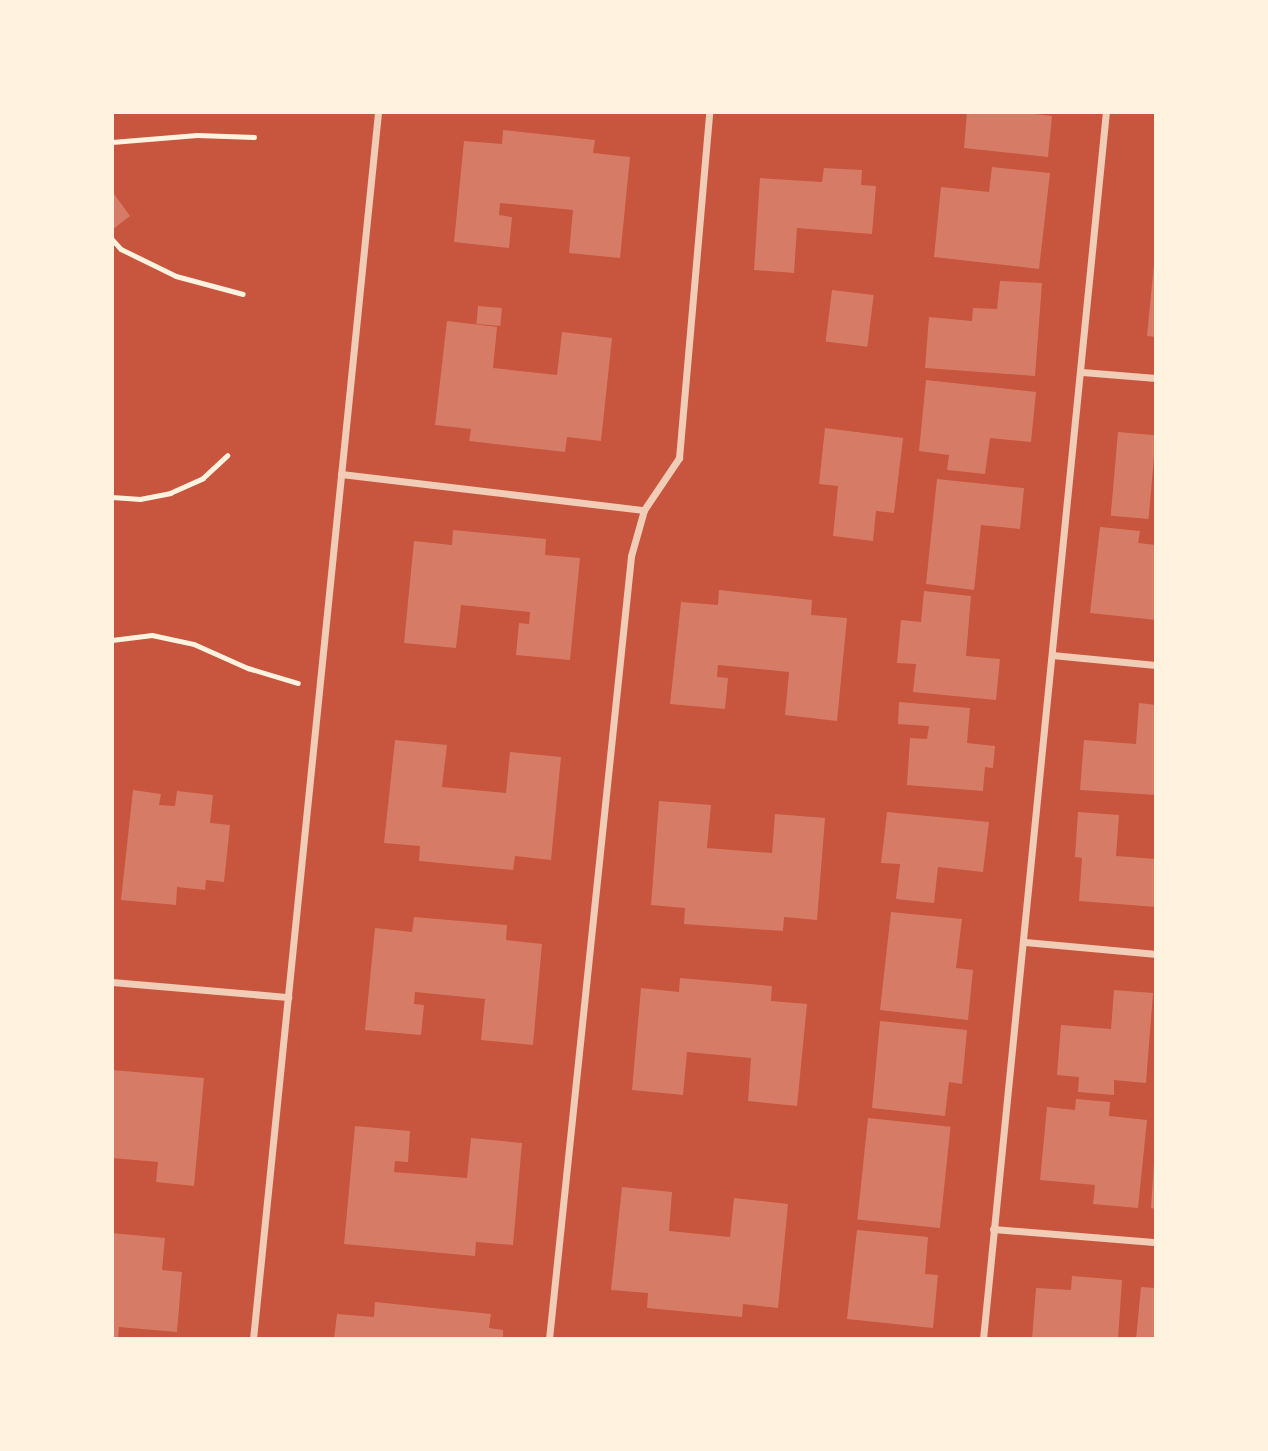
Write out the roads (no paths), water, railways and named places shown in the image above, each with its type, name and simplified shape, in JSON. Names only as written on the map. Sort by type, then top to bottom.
[{"type":"street","points":[[253,1339],[377,112]]},
{"type":"street","points":[[549,1339],[631,556],[644,510],[678,458],[709,112]]},
{"type":"street","points":[[983,1339],[1106,112]]},
{"type":"street","points":[[1082,372],[1156,378]]},
{"type":"street","points":[[341,474],[644,510]]},
{"type":"street","points":[[1052,655],[1156,664]]},
{"type":"street","points":[[1024,942],[1156,954]]},
{"type":"street","points":[[112,982],[288,997]]},
{"type":"street","points":[[993,1229],[1156,1242]]}]
